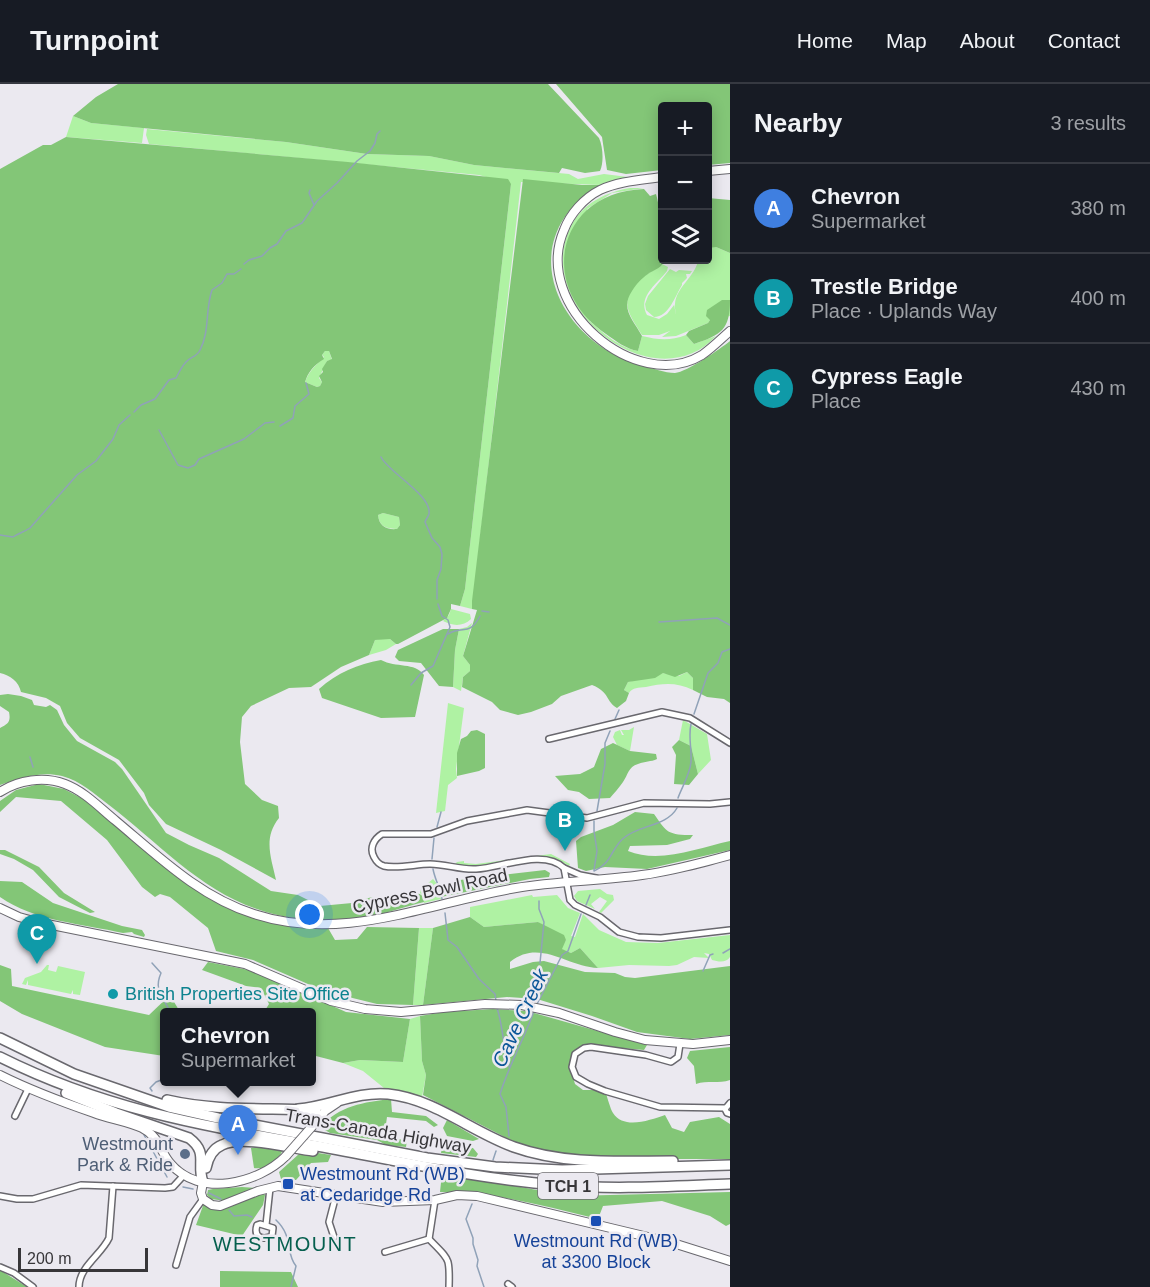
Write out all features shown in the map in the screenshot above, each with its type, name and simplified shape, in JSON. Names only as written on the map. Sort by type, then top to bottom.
[{"type":"highway","name":"Trans-Canada Highway","points":[[0,1038],[60,1068],[121,1092],[185,1111],[444,1161],[512,1168],[562,1170],[730,1165]]},
{"type":"highway","name":"Trans-Canada Highway","points":[[4,1059],[69,1088],[150,1113],[198,1124],[511,1181],[615,1188],[730,1184]]},
{"type":"highway","points":[[4,1059],[33,1077],[82,1100],[189,1138],[197,1145],[202,1155],[203,1182]]},
{"type":"highway","points":[[60,1068],[193,1106],[313,1110],[317,1120]]},
{"type":"highway","points":[[298,1109],[327,1105],[358,1095],[377,1093],[404,1096],[425,1102],[497,1140],[545,1156],[587,1160],[730,1165]]},
{"type":"highway","points":[[203,1182],[211,1154],[222,1144],[233,1142],[408,1163]]},
{"type":"street","points":[[712,171],[730,169]]},
{"type":"street","points":[[658,178],[616,185],[599,191],[578,208],[567,221],[560,238],[557,266],[562,291],[576,316],[602,341],[628,356],[641,360],[671,364],[701,356],[730,331]]},
{"type":"street","points":[[549,740],[662,712],[680,714],[690,718],[730,743]]},
{"type":"street","name":"Cypress Bowl Road","points":[[0,792],[11,786],[30,781],[50,780],[67,785],[94,802],[200,888],[241,910],[284,922],[316,926],[363,922],[507,890],[662,872],[730,855]]},
{"type":"street","points":[[601,879],[580,875],[555,861],[540,859],[478,869],[430,864],[386,866],[376,861],[372,848],[376,838],[382,834],[430,834],[467,821],[527,810],[587,818],[644,803],[730,802]]},
{"type":"street","points":[[564,868],[568,895],[572,902],[600,917],[619,932],[638,937],[661,938],[730,930]]},
{"type":"street","points":[[0,908],[37,922],[245,964],[331,1001],[365,1010],[401,1012],[472,1005],[522,1005],[559,1013],[630,1037],[680,1044],[707,1044],[730,1040]]},
{"type":"street","points":[[680,1044],[678,1057],[671,1062],[646,1055],[589,1047],[575,1054],[572,1069],[576,1077],[588,1084],[653,1106],[728,1106],[726,1112],[730,1114]]},
{"type":"street","points":[[0,1075],[28,1089],[145,1130],[154,1135],[170,1163],[184,1175],[203,1182],[222,1183],[253,1178],[268,1172],[286,1156],[317,1120],[330,1108],[347,1098]]},
{"type":"street","points":[[15,1116],[28,1089]]},
{"type":"street","points":[[0,1196],[33,1199],[81,1185],[165,1188],[173,1187],[184,1175]]},
{"type":"street","points":[[203,1182],[201,1193],[203,1199],[212,1205],[220,1206],[268,1188],[294,1188],[383,1202],[435,1200],[457,1195],[490,1198],[673,1243],[730,1261]]},
{"type":"street","points":[[79,1287],[80,1276],[109,1238],[113,1186]]},
{"type":"street","points":[[264,1225],[268,1188]]},
{"type":"street","points":[[334,1238],[329,1221],[336,1195]]},
{"type":"street","points":[[176,1265],[190,1217],[203,1199]]},
{"type":"street","points":[[429,1239],[435,1200]]},
{"type":"street","points":[[385,1252],[429,1239]]},
{"type":"street","points":[[429,1239],[448,1258],[449,1287]]},
{"type":"street","points":[[0,1267],[14,1273],[33,1287]]},
{"type":"green space","points":[[118,84],[548,84],[599,138],[602,163],[600,171],[585,173],[562,168],[559,173],[474,165],[429,156],[367,154],[286,142],[91,123],[73,116],[96,97]]},
{"type":"green space","points":[[556,84],[730,84],[730,163],[712,165],[712,102],[658,102],[658,170],[626,174],[607,170],[602,137]]},
{"type":"green space","points":[[73,116],[91,123],[144,128],[142,143],[66,137]]},
{"type":"green space","points":[[147,129],[286,142],[367,154],[429,156],[474,165],[569,174],[578,179],[604,174],[628,177],[600,185],[521,182],[472,609],[460,606],[465,589],[511,184],[479,175],[149,144]]},
{"type":"green space","points":[[66,137],[348,162],[508,179],[511,184],[465,589],[460,606],[451,604],[447,618],[398,644],[390,639],[375,640],[369,655],[341,667],[311,687],[289,688],[251,706],[242,717],[240,742],[245,784],[262,800],[278,806],[279,818],[274,825],[270,840],[276,880],[166,824],[149,805],[144,793],[119,760],[80,738],[67,723],[60,706],[46,698],[21,692],[14,679],[0,673],[0,169],[43,145],[51,145]],"holes":[[[325,351],[329,351],[332,359],[327,361],[322,369],[323,372],[319,376],[322,382],[320,386],[305,382],[312,369],[324,359],[322,355]],[[383,513],[399,517],[400,525],[397,529],[386,528],[382,525],[378,515]]]},
{"type":"green space","points":[[523,179],[600,185],[572,207],[557,233],[551,260],[555,287],[567,312],[587,335],[612,354],[643,366],[675,373],[695,365],[730,341],[730,703],[724,699],[707,697],[693,690],[693,678],[687,672],[675,677],[663,673],[655,678],[628,682],[624,690],[629,693],[626,701],[617,708],[602,691],[592,685],[561,696],[552,704],[518,715],[500,710],[492,702],[462,687],[463,677],[470,671],[470,665],[463,656],[477,610],[472,609],[472,601]]},
{"type":"green space","points":[[644,188],[612,193],[587,209],[590,321],[618,343],[638,351],[642,336],[664,339],[686,335],[694,344],[716,336],[691,354],[662,359],[633,352],[605,337],[583,315],[568,287],[563,257],[571,226],[576,218],[596,200],[612,192]]},
{"type":"green space","points":[[644,189],[650,196],[656,194],[658,204],[658,264],[662,264],[641,279],[627,303],[629,314],[642,336],[638,351],[617,342],[584,314],[570,292],[564,268],[566,245],[575,224],[592,206],[615,194]]},
{"type":"green space","points":[[712,198],[730,200],[730,253],[712,248]]},
{"type":"green space","points":[[712,247],[730,253],[730,316],[710,320],[708,323],[676,336],[662,337],[670,331],[659,335],[642,335],[628,308],[627,302],[633,288],[641,278],[662,264],[668,267],[646,297],[645,308],[647,315],[659,319],[667,314],[674,305],[676,314],[676,298],[697,264],[712,264]]},
{"type":"green space","points":[[670,269],[676,272],[679,270],[692,271],[686,274],[687,278],[668,310],[654,317],[646,310],[645,304],[648,296]]},
{"type":"green space","points":[[722,300],[730,300],[726,325],[711,338],[694,344],[686,335],[689,331],[708,323],[710,320],[706,316],[707,310]]},
{"type":"green space","points":[[325,351],[329,351],[332,360],[327,361],[319,378],[322,382],[320,386],[305,382],[310,372],[324,357],[322,355]]},
{"type":"green space","points":[[383,513],[399,517],[400,525],[397,529],[382,524],[378,515]]},
{"type":"green space","points":[[451,609],[470,614],[471,619],[457,625],[443,621]]},
{"type":"green space","points":[[472,623],[463,656],[470,665],[470,671],[463,677],[461,691],[453,687],[455,650],[459,629]]},
{"type":"green space","points":[[443,629],[459,629],[455,650],[453,687],[439,686],[421,663],[399,661],[395,657],[398,650]]},
{"type":"green space","points":[[390,639],[396,644],[369,655],[375,640]]},
{"type":"green space","points":[[381,660],[416,668],[424,675],[415,717],[381,718],[322,698],[319,689],[333,678],[364,664]]},
{"type":"green space","points":[[687,672],[693,678],[693,690],[670,684],[636,688],[629,693],[624,690],[628,682],[663,673],[679,676]]},
{"type":"green space","points":[[8,694],[32,700],[34,705],[46,707],[50,705],[57,710],[64,725],[77,741],[115,762],[122,769],[166,833],[219,858],[271,891],[298,895],[320,906],[352,903],[372,897],[397,901],[409,898],[416,892],[423,896],[424,902],[377,915],[350,919],[302,919],[266,912],[243,904],[202,881],[109,805],[75,781],[62,776],[46,774],[0,785],[0,728],[7,724],[10,718],[9,712],[0,706],[0,695]]},
{"type":"green space","points":[[448,703],[464,708],[456,769],[457,778],[448,785],[445,811],[436,813]]},
{"type":"green space","points":[[683,720],[707,734],[711,760],[698,774],[691,746],[679,740]]},
{"type":"green space","points":[[634,727],[630,751],[617,745],[613,737],[615,732],[620,730],[624,735],[621,730]]},
{"type":"green space","points":[[477,730],[485,734],[485,768],[457,776],[457,753],[461,739],[471,731]]},
{"type":"green space","points":[[679,740],[691,746],[698,774],[689,785],[674,784],[676,755],[672,747]]},
{"type":"green space","points":[[613,743],[630,751],[656,754],[657,759],[632,767],[610,798],[589,799],[579,792],[568,790],[555,776],[580,774],[594,767],[601,749]]},
{"type":"green space","points":[[39,784],[64,789],[83,799],[173,874],[226,908],[328,928],[335,940],[357,939],[367,927],[419,928],[413,1005],[377,1004],[324,991],[253,960],[216,951],[208,928],[170,897],[160,894],[155,897],[142,887],[107,840],[61,801],[16,797],[0,812],[0,801],[16,790]]},
{"type":"green space","points":[[635,812],[654,814],[669,832],[693,835],[690,839],[667,845],[630,846],[628,851],[653,856],[679,854],[730,841],[730,850],[647,869],[605,867],[586,871],[578,868],[576,841],[613,825]]},
{"type":"green space","points":[[0,850],[5,850],[39,867],[64,893],[95,912],[90,913],[59,897],[33,870],[0,854]]},
{"type":"green space","points":[[551,854],[570,864],[569,866],[547,857],[524,858],[478,867],[454,865],[464,861],[464,863],[476,864]]},
{"type":"green space","points":[[545,870],[550,873],[549,877],[441,897],[440,887],[460,880]]},
{"type":"green space","points":[[433,879],[440,887],[441,899],[424,903],[420,893],[421,889]]},
{"type":"green space","points":[[0,881],[22,882],[53,903],[122,926],[142,930],[145,935],[144,937],[132,932],[123,933],[43,917],[0,897]]},
{"type":"green space","points":[[600,889],[613,895],[614,900],[601,913],[599,912],[607,901],[600,897],[591,904],[595,909],[577,901],[574,896],[578,891]]},
{"type":"green space","points":[[532,895],[533,897],[557,895],[568,908],[580,913],[571,936],[575,937],[583,914],[599,930],[626,942],[658,943],[730,935],[730,957],[724,961],[717,961],[704,953],[709,958],[694,957],[677,965],[629,965],[598,968],[580,948],[571,953],[561,949],[566,940],[538,922],[484,927],[470,917],[470,907]]},
{"type":"green space","points":[[470,917],[484,927],[538,922],[564,935],[566,940],[562,949],[571,953],[580,948],[598,968],[543,953],[532,953],[521,955],[510,962],[510,969],[544,961],[585,972],[615,973],[635,978],[730,966],[730,1035],[690,1039],[637,1032],[537,999],[507,997],[423,1005],[433,928]]},
{"type":"green space","points":[[419,928],[433,928],[423,1005],[413,1005]]},
{"type":"green space","points":[[208,962],[254,971],[346,1012],[410,1019],[403,1062],[360,1060],[343,1063],[316,1056],[316,1008],[266,1008],[269,1004],[261,988],[246,986],[202,970]]},
{"type":"green space","points":[[0,965],[11,969],[12,986],[149,1015],[170,995],[178,1008],[160,1008],[160,1055],[105,1047],[22,1014],[0,1001]]},
{"type":"green space","points":[[49,965],[48,970],[56,972],[58,966],[85,972],[80,995],[73,994],[73,990],[71,994],[28,985],[28,980],[26,985],[22,984],[25,978],[41,972]]},
{"type":"green space","points":[[493,1009],[527,1011],[647,1045],[644,1050],[599,1046],[577,1051],[570,1067],[575,1084],[583,1090],[596,1090],[606,1094],[613,1113],[624,1121],[638,1122],[665,1115],[672,1128],[684,1132],[690,1122],[719,1117],[730,1124],[730,1159],[611,1159],[561,1156],[524,1147],[423,1095],[426,1075],[422,1061],[420,1016]]},
{"type":"green space","points":[[420,1016],[422,1061],[426,1075],[422,1097],[384,1088],[363,1071],[343,1063],[360,1060],[403,1062],[410,1019]]},
{"type":"green space","points":[[730,1047],[730,1080],[696,1084],[694,1066],[687,1058],[690,1051]]},
{"type":"green space","points":[[391,1099],[392,1112],[426,1116],[438,1125],[434,1127],[426,1121],[387,1117],[384,1138],[407,1140],[406,1147],[330,1133],[320,1127],[335,1114],[353,1106]]},
{"type":"green space","points":[[447,1120],[479,1139],[473,1141],[447,1136],[443,1128]]},
{"type":"green space","points":[[443,1143],[473,1148],[478,1154],[476,1157],[441,1153]]},
{"type":"green space","points":[[251,1148],[283,1150],[271,1164],[263,1168],[254,1168]]},
{"type":"green space","points":[[305,1151],[331,1155],[328,1162],[311,1163],[296,1180],[281,1179],[279,1172]]},
{"type":"green space","points":[[442,1173],[570,1196],[730,1192],[730,1224],[726,1226],[710,1216],[662,1201],[603,1206],[598,1219],[500,1197],[440,1192]]},
{"type":"green space","points":[[256,1188],[226,1201],[211,1199],[207,1195],[208,1190]]},
{"type":"green space","points":[[263,1192],[265,1195],[263,1205],[242,1236],[196,1225],[204,1203],[213,1208]]},
{"type":"green space","points":[[0,1270],[27,1287],[0,1287]]},
{"type":"green space","points":[[220,1271],[291,1272],[298,1287],[220,1287]]},
{"type":"waterway","points":[[244,264],[262,256],[277,244],[286,231],[302,223],[317,201],[370,151],[380,131]]},
{"type":"waterway","points":[[310,190],[314,205]]},
{"type":"waterway","points":[[134,412],[141,405],[155,399],[169,380],[176,378],[188,360],[199,352],[205,335],[212,290],[222,283],[227,274],[234,274],[241,269]]},
{"type":"waterway","points":[[280,426],[293,418],[295,406],[309,394],[306,383]]},
{"type":"waterway","points":[[0,535],[13,537],[30,528],[77,475],[96,461],[113,439],[119,425],[130,415]]},
{"type":"waterway","points":[[159,430],[178,465],[188,468],[195,465],[199,459],[244,439],[265,423],[274,422]]},
{"type":"waterway","points":[[381,457],[424,499],[428,507],[429,514],[425,522],[442,554],[441,569],[437,580],[437,599]]},
{"type":"waterway","points":[[411,685],[421,673],[433,666],[450,627],[448,620],[442,616],[438,604]]},
{"type":"waterway","points":[[482,611],[489,612]]},
{"type":"waterway","points":[[448,634],[469,629],[480,616]]},
{"type":"waterway","points":[[659,622],[717,618],[730,625]]},
{"type":"waterway","points":[[694,714],[708,673],[718,663],[722,652],[730,649]]},
{"type":"waterway","name":"Cave Creek","points":[[615,719],[619,710]]},
{"type":"waterway","points":[[678,798],[690,767],[691,724]]},
{"type":"waterway","name":"Cave Creek","points":[[597,811],[605,764],[605,743],[610,731]]},
{"type":"waterway","points":[[30,757],[33,767]]},
{"type":"waterway","points":[[594,871],[605,864],[625,837],[660,822],[673,814],[677,808]]},
{"type":"waterway","points":[[437,827],[441,812]]},
{"type":"waterway","points":[[594,821],[597,851],[594,870]]},
{"type":"waterway","points":[[432,859],[434,838]]},
{"type":"waterway","points":[[433,869],[442,899]]},
{"type":"waterway","name":"Cave Creek","points":[[586,905],[590,895]]},
{"type":"waterway","points":[[539,901],[539,909],[544,922],[540,963]]},
{"type":"waterway","points":[[445,913],[448,940],[457,947],[479,979],[495,994],[496,1001]]},
{"type":"waterway","name":"Cave Creek","points":[[536,1006],[562,955],[568,951],[581,914]]},
{"type":"waterway","points":[[723,953],[730,949]]},
{"type":"waterway","points":[[703,971],[710,955],[713,954]]},
{"type":"waterway","points":[[152,963],[161,973],[158,985],[168,1008]]},
{"type":"waterway","points":[[497,1008],[509,1067]]},
{"type":"waterway","name":"Cave Creek","points":[[509,1136],[506,1107],[500,1094],[534,1011]]},
{"type":"waterway","points":[[152,1091],[150,1088],[160,1080]]},
{"type":"waterway","points":[[144,1135],[167,1177]]},
{"type":"waterway","name":"Cave Creek","points":[[493,1160],[496,1151]]},
{"type":"waterway","points":[[183,1187],[193,1189]]},
{"type":"waterway","points":[[209,1193],[221,1199]]},
{"type":"waterway","name":"Cave Creek","points":[[472,1204],[466,1219],[473,1238],[478,1260],[477,1266],[484,1287]]},
{"type":"waterway","points":[[229,1210],[234,1216],[252,1217]]},
{"type":"waterway","points":[[276,1220],[282,1226],[296,1266],[291,1287]]},
{"type":"place","name":"Trestle Bridge","points":[[565,851]]},
{"type":"place","name":"Cypress Eagle","points":[[37,964]]},
{"type":"place","name":"British Properties Site Office","points":[[113,994]]},
{"type":"place","name":"Westmount Park & Ride","points":[[185,1154]]},
{"type":"place","name":"Chevron","points":[[238,1155]]},
{"type":"place","name":"Westmount Rd (WB) at Cedaridge Rd","points":[[288,1184]]},
{"type":"place","name":"Westmount Rd (WB) at 3300 Block","points":[[596,1221]]},
{"type":"district","name":"WESTMOUNT","points":[[285,1244]]}]
